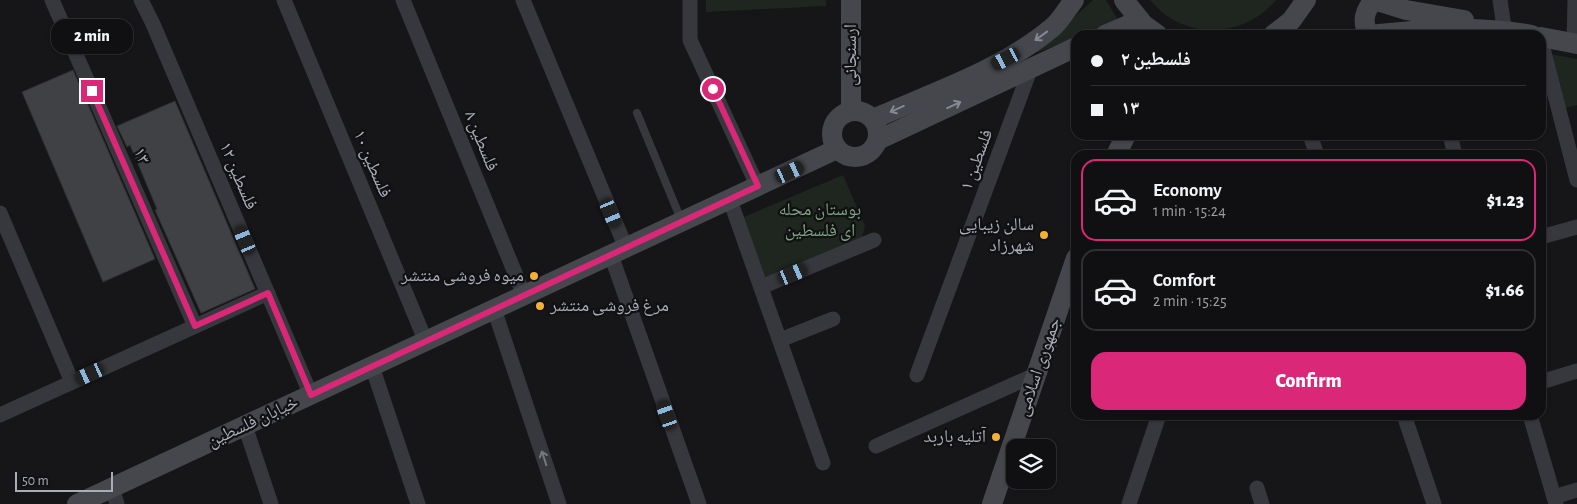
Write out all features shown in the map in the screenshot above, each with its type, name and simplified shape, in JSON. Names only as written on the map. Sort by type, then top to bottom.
[{"type":"street","name":"۱۳","points":[[52,0],[195,326]]},
{"type":"street","name":"فلسطین ۱۲","points":[[141,0],[153,24],[311,395]]},
{"type":"street","name":"فلسطین ۱۰","points":[[284,0],[426,342]]},
{"type":"street","name":"فلسطین ۸","points":[[403,0],[524,296]]},
{"type":"street","points":[[523,0],[619,252],[699,504]]},
{"type":"street","points":[[690,0],[690,40],[758,186]]},
{"type":"street","name":"ارسنجانی","points":[[851,0],[851,111]]},
{"type":"street","points":[[874,119],[982,71],[1018,52],[1054,26],[1074,0]]},
{"type":"street","points":[[1124,0],[1145,29]]},
{"type":"street","points":[[1279,30],[1291,21],[1306,0]]},
{"type":"street","points":[[1365,30],[1365,13],[1374,0],[1417,19],[1510,30]]},
{"type":"street","points":[[1500,0],[1505,29]]},
{"type":"street","points":[[1546,38],[1576,44],[1575,0]]},
{"type":"street","points":[[1384,30],[1417,19]]},
{"type":"street","points":[[878,140],[877,125],[874,119],[859,111],[842,114],[835,122],[832,131],[833,141],[837,150],[846,156],[856,158],[870,152],[878,140],[1071,50]]},
{"type":"street","points":[[1546,61],[1577,180]]},
{"type":"street","name":"فلسطین ۱","points":[[917,375],[1030,70]]},
{"type":"street","name":"خیابان فلسطین","points":[[77,504],[114,496],[245,426],[837,150]]},
{"type":"street","points":[[730,200],[823,463]]},
{"type":"street","points":[[0,213],[72,382]]},
{"type":"street","points":[[1546,236],[1577,227]]},
{"type":"street","points":[[761,287],[874,240]]},
{"type":"street","name":"جمهوری اسلامی","points":[[992,504],[1036,374],[1071,284]]},
{"type":"street","points":[[0,415],[268,293]]},
{"type":"street","points":[[494,309],[559,504]]},
{"type":"street","points":[[780,340],[833,319]]},
{"type":"street","points":[[372,366],[418,504]]},
{"type":"street","points":[[1546,380],[1577,370]]},
{"type":"street","points":[[876,446],[1036,374]]},
{"type":"street","points":[[1129,504],[1157,420]]},
{"type":"street","points":[[1406,420],[1434,504]]},
{"type":"street","points":[[1531,420],[1555,500],[1577,490]]},
{"type":"street","points":[[245,426],[271,504]]},
{"type":"street","points":[[1257,488],[1262,504]]},
{"type":"lane","points":[[637,113],[682,222]]},
{"type":"green space","points":[[706,0],[826,0],[826,6],[706,12]]},
{"type":"green space","points":[[1093,0],[1106,0],[1119,22],[1098,30],[1071,30],[1071,40],[1035,53]]},
{"type":"green space","points":[[1150,0],[1276,0],[1253,19],[1225,29],[1210,30],[1181,24],[1165,14]]},
{"type":"green space","points":[[1550,54],[1577,59],[1577,105],[1566,108]]},
{"type":"green space","name":"بوستان محله ای فلسطین","points":[[843,175],[865,226],[862,238],[764,278],[744,217]]},
{"type":"building","points":[[73,70],[155,259],[103,282],[22,92]]},
{"type":"building","points":[[175,101],[255,289],[201,313],[155,210],[157,209],[130,145],[127,147],[117,126]]},
{"type":"place","name":"سالن زیبایی شهرزاد","points":[[1044,235]]},
{"type":"place","name":"میوه فروشی منتشر","points":[[534,276]]},
{"type":"place","name":"مرغ فروشی منتشر","points":[[540,306]]},
{"type":"place","name":"آتلیه باربد","points":[[996,437]]},
{"type":"route","points":[[92,91],[195,326],[268,293],[311,395],[758,186],[713,89]]}]
